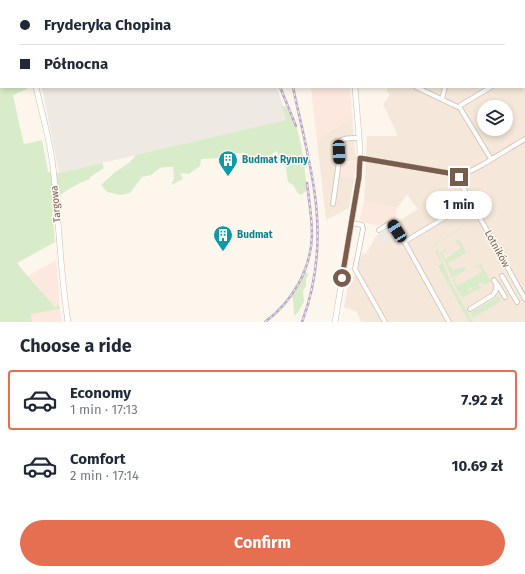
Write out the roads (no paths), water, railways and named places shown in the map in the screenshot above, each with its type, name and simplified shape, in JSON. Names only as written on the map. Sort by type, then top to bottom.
[{"type":"street","name":"Targowa","points":[[36,88],[53,168],[62,282],[68,322]]},
{"type":"street","points":[[335,322],[359,177],[360,158],[355,88]]},
{"type":"street","points":[[418,88],[459,107],[491,159]]},
{"type":"street","points":[[442,99],[445,88]]},
{"type":"street","points":[[459,107],[489,88]]},
{"type":"street","points":[[333,204],[339,161],[338,143],[344,139],[359,138]]},
{"type":"street","points":[[360,158],[454,174],[459,177],[525,139]]},
{"type":"street","name":"Lotników","points":[[459,177],[460,182],[525,299]]},
{"type":"street","points":[[404,242],[471,202]]},
{"type":"street","points":[[379,230],[392,222],[449,322]]},
{"type":"street","points":[[352,223],[362,226],[363,229],[355,269],[385,322]]},
{"type":"street","points":[[502,276],[517,302]]},
{"type":"street","points":[[470,309],[496,292],[495,282],[505,297]]},
{"type":"railway","points":[[280,88],[296,126]]},
{"type":"railway","points":[[293,88],[312,175],[317,219],[317,249],[314,279],[302,322]]},
{"type":"railway","points":[[265,322],[284,305],[298,284],[308,261],[312,235],[307,183]]},
{"type":"place","name":"Budmat Rynny","points":[[228,177]]},
{"type":"place","name":"Budmat","points":[[223,252]]}]
